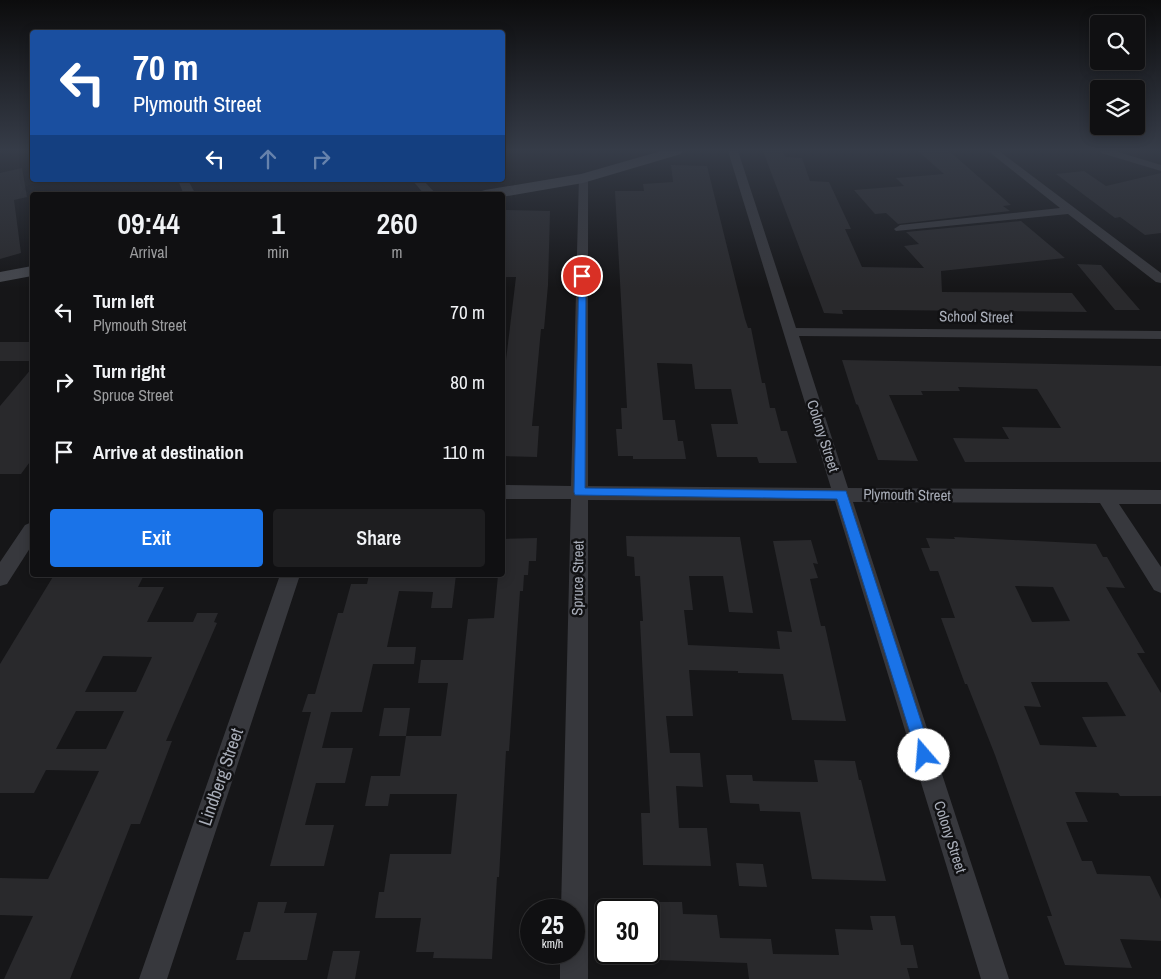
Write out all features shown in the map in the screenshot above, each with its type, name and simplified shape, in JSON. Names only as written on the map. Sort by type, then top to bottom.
[{"type":"main road","points":[[0,277],[30,271]]},
{"type":"street","name":"Spruce Street","points":[[574,979],[583,197]]},
{"type":"street","name":"Colony Street","points":[[747,197],[995,979]]},
{"type":"street","points":[[1053,197],[1161,279]]},
{"type":"street","points":[[900,229],[1071,210]]},
{"type":"street","name":"School Street","points":[[790,332],[1161,335]]},
{"type":"street","name":"Plymouth Street","points":[[505,492],[1161,498]]},
{"type":"street","points":[[1104,497],[1161,584]]},
{"type":"street","points":[[0,578],[30,533]]},
{"type":"street","name":"Lindberg Street","points":[[153,979],[289,577]]},
{"type":"building","points":[[0,197],[27,197],[14,200],[21,253],[0,259]]},
{"type":"building","points":[[615,197],[715,197],[745,319],[748,328],[751,328],[762,383],[765,383],[770,408],[775,408],[781,431],[787,431],[797,463],[759,463],[757,457],[717,457],[711,424],[738,424],[731,389],[695,389],[692,364],[657,363],[663,420],[675,420],[678,441],[683,441],[686,459],[633,459],[633,456],[618,456],[616,429],[622,429],[621,408],[627,408]]},
{"type":"building","points":[[780,197],[836,197],[851,229],[845,229],[862,267],[924,268],[904,246],[919,244],[906,232],[1021,221],[1065,258],[941,271],[942,292],[1072,293],[1087,312],[842,310],[843,314],[824,313]]},
{"type":"building","points":[[860,197],[1001,197],[1011,205],[1003,206],[1010,211],[898,224],[886,213],[875,214]]},
{"type":"building","points":[[1086,197],[1161,197],[1161,233],[1145,235],[1120,217],[1115,218]]},
{"type":"building","points":[[505,210],[550,211],[548,285],[544,329],[541,329],[532,426],[539,426],[537,457],[505,456],[505,368],[516,277],[505,277]]},
{"type":"building","points":[[1077,264],[1101,265],[1140,310],[1115,310]]},
{"type":"building","points":[[0,342],[30,342],[30,361],[0,361]]},
{"type":"building","points":[[842,360],[1161,366],[1161,462],[965,462],[953,438],[1009,439],[1002,427],[1061,428],[1037,389],[958,387],[960,391],[921,391],[923,395],[889,395],[918,461],[878,460],[856,404]]},
{"type":"building","points":[[30,370],[30,462],[21,474],[0,474],[0,406]]},
{"type":"building","points":[[626,536],[740,537],[753,613],[729,612],[723,576],[689,576],[693,610],[684,610],[688,645],[780,649],[777,631],[792,632],[773,541],[811,540],[818,564],[813,563],[818,578],[810,579],[821,626],[825,626],[846,721],[792,720],[783,674],[738,673],[738,671],[689,670],[693,716],[666,716],[670,753],[700,753],[703,787],[676,786],[679,828],[707,828],[711,866],[643,865],[641,813],[650,813],[640,621],[643,621],[640,576],[635,576],[634,557],[627,556]]},
{"type":"building","points":[[954,537],[1096,544],[1103,557],[1107,557],[1125,588],[1106,587],[1145,653],[1137,653],[1161,693],[1161,796],[1120,796],[1118,793],[1075,792],[1088,822],[1066,822],[1082,861],[1092,861],[1097,874],[1150,876],[1161,899],[1161,941],[1120,939],[1132,968],[1065,965],[1047,916],[1052,916],[995,755],[967,684],[965,684],[941,618],[955,618],[938,571],[930,571],[921,548],[930,548],[926,538],[955,539]],"holes":[[[1015,586],[1053,587],[1070,621],[1032,622]],[[1031,682],[1107,682],[1126,716],[1082,717],[1097,747],[1040,745],[1024,706],[1041,707]]]},
{"type":"building","points":[[537,538],[536,561],[529,561],[528,575],[524,575],[523,591],[520,591],[509,751],[506,751],[492,959],[433,958],[434,952],[416,952],[421,918],[375,918],[379,892],[384,892],[390,854],[451,854],[457,794],[390,794],[388,806],[365,806],[371,776],[400,776],[406,736],[441,736],[448,683],[418,683],[421,660],[463,660],[468,619],[494,618],[498,577],[505,577],[505,539]]},
{"type":"building","points":[[53,577],[143,577],[138,587],[164,587],[147,622],[193,622],[197,613],[218,613],[214,622],[217,623],[166,741],[172,741],[140,824],[131,824],[70,979],[4,979],[33,916],[0,915],[0,878],[48,879],[99,771],[46,770],[34,793],[0,793],[0,664]],"holes":[[[103,656],[152,657],[136,692],[85,692]],[[76,711],[124,711],[106,749],[56,749]]]},
{"type":"building","points":[[369,577],[456,577],[452,608],[431,608],[433,592],[399,591],[387,647],[416,647],[414,664],[373,664],[362,712],[331,712],[322,748],[353,748],[345,783],[316,783],[305,825],[334,825],[324,866],[270,866],[311,712],[302,712],[308,694],[315,694],[338,613],[343,613],[351,584],[367,584]]},
{"type":"building","points":[[384,708],[410,708],[406,736],[379,736]]},
{"type":"building","points":[[814,760],[855,761],[886,881],[812,879],[800,812],[760,811],[759,804],[730,803],[726,775],[752,775],[753,781],[818,782]]},
{"type":"building","points":[[736,863],[763,864],[767,887],[739,886]]},
{"type":"building","points":[[258,902],[287,902],[284,913],[317,913],[307,960],[236,960],[244,932],[250,932]]},
{"type":"building","points":[[660,902],[682,902],[683,914],[717,915],[720,938],[771,939],[773,954],[839,955],[835,929],[873,930],[870,916],[895,916],[901,945],[913,945],[918,968],[907,968],[910,979],[749,979],[747,963],[660,960]]},
{"type":"building","points":[[333,951],[360,951],[355,979],[327,979]]},
{"type":"route","points":[[582,276],[580,492],[842,494],[924,755]]}]
